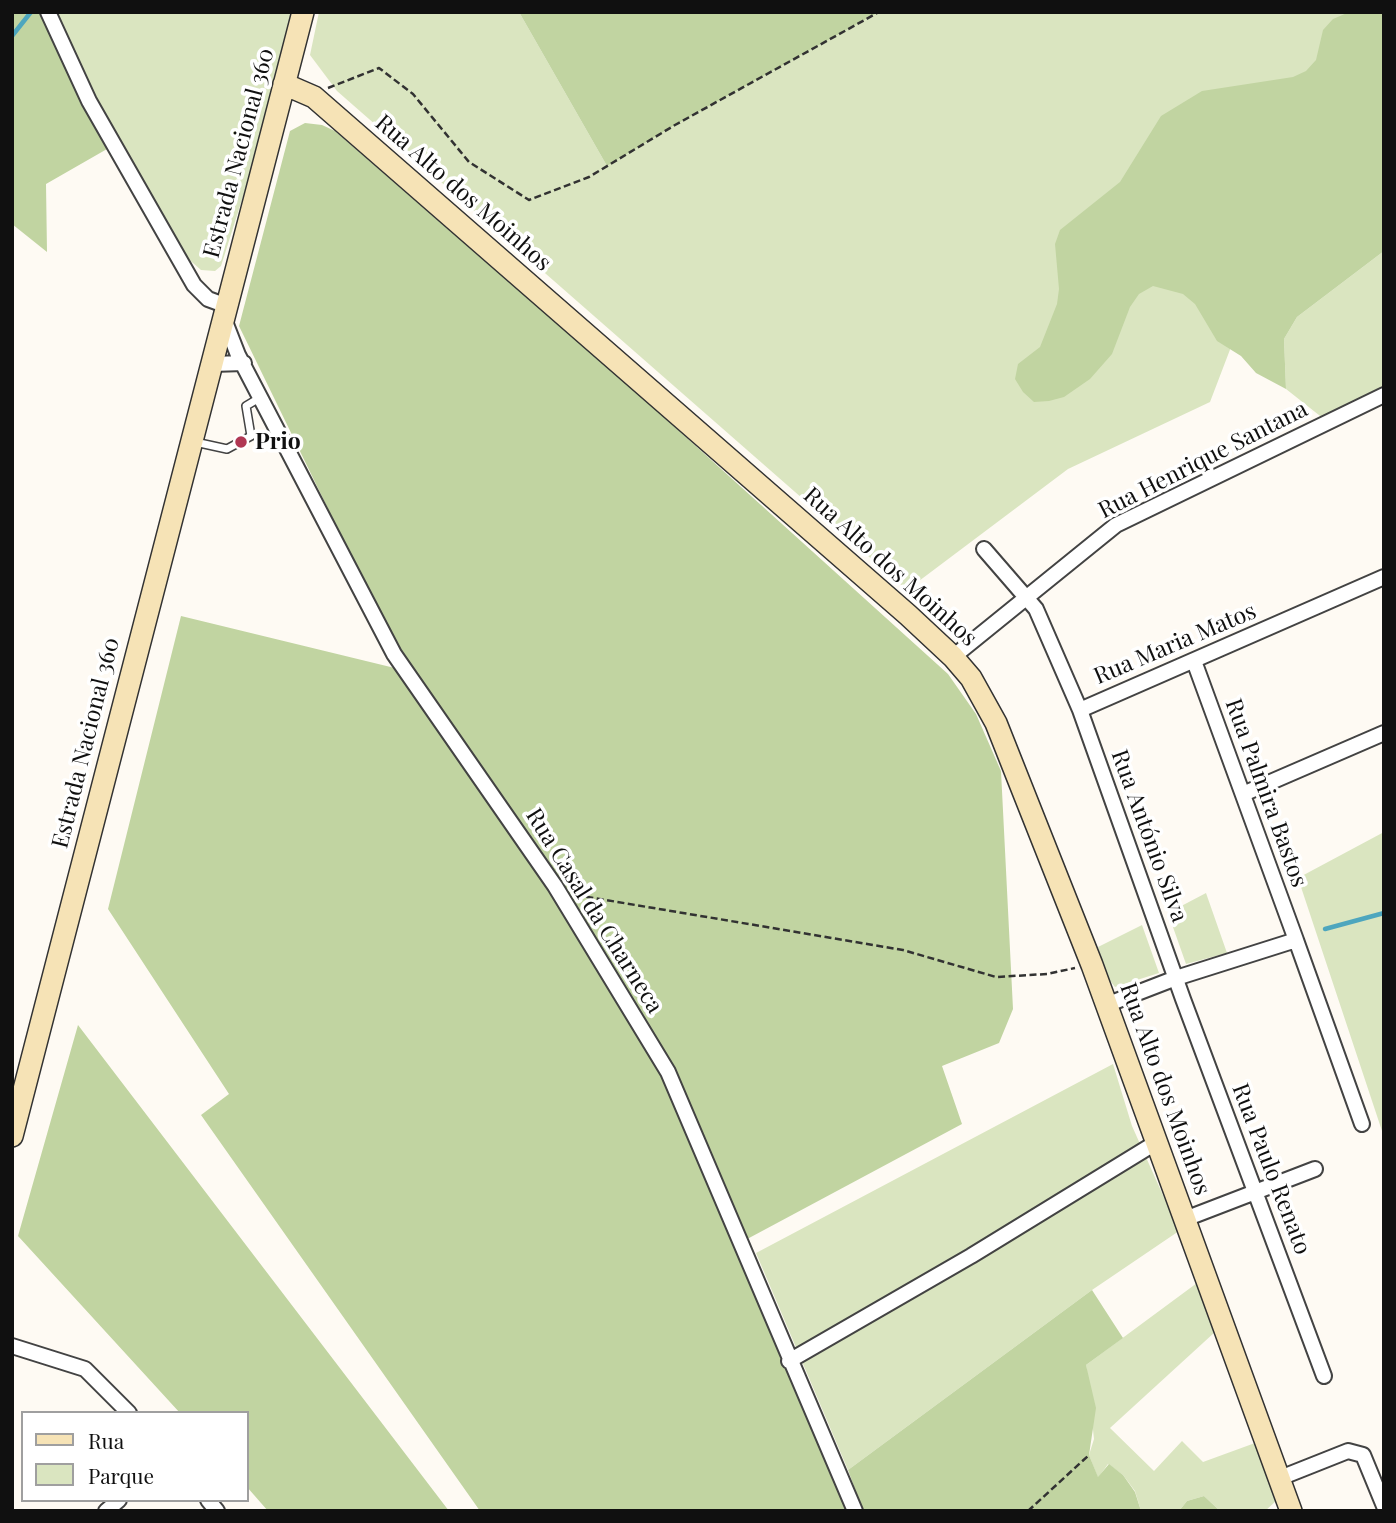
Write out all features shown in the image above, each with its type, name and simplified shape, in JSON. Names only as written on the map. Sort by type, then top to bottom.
[{"type":"street","points":[[48,12],[89,101],[194,285],[225,312]]},
{"type":"street","name":"Estrada Nacional 360","points":[[12,1136],[303,12]]},
{"type":"street","name":"Rua Alto dos Moinhos","points":[[284,84],[314,97],[954,657],[971,678],[996,723],[1092,965],[1291,1511]]},
{"type":"street","name":"Rua Casal da Charneca","points":[[225,312],[241,359],[394,654],[560,894],[668,1072],[855,1511]]},
{"type":"street","points":[[214,353],[241,359]]},
{"type":"street","points":[[214,353],[241,359]]},
{"type":"street","name":"Rua Henrique Santana","points":[[954,657],[1116,525],[1384,396]]},
{"type":"street","name":"Rua Maria Matos","points":[[984,549],[1036,609],[1080,710],[1384,577]]},
{"type":"street","name":"Rua Palmira Bastos","points":[[1194,661],[1362,1124]]},
{"type":"street","name":"Rua António Silva","points":[[1080,710],[1176,978]]},
{"type":"street","points":[[1243,794],[1384,733]]},
{"type":"street","points":[[1106,1005],[1176,978],[1296,940]]},
{"type":"street","name":"Rua Paulo Renato","points":[[1176,978],[1324,1376]]},
{"type":"street","points":[[789,1361],[971,1256],[1157,1142]]},
{"type":"street","points":[[1185,1219],[1315,1168]]},
{"type":"street","points":[[14,1348],[85,1369],[127,1411]]},
{"type":"street","points":[[1280,1478],[1348,1451],[1363,1455],[1384,1506]]},
{"type":"lane","points":[[191,441],[227,449],[251,436],[246,406],[261,397]]},
{"type":"path","points":[[314,97],[332,85],[379,68],[413,94],[469,162],[529,200],[589,177],[676,125],[879,12]]},
{"type":"path","points":[[560,894],[609,899],[903,950],[996,977],[1047,974],[1092,965]]},
{"type":"path","points":[[1028,1511],[1089,1455]]},
{"type":"green space","points":[[12,12],[48,12],[114,145],[46,184],[47,252],[12,224]]},
{"type":"green space","points":[[48,12],[298,12],[283,70],[221,266],[215,271],[201,270],[169,242]]},
{"type":"green space","points":[[319,12],[519,12],[607,166],[675,125],[879,12],[1384,12],[1273,237],[1210,402],[1068,469],[907,590],[337,91],[310,55]]},
{"type":"green space","points":[[519,12],[879,12],[675,125],[607,166]]},
{"type":"green space","points":[[1384,12],[1384,251],[1297,317],[1284,339],[1286,389],[1256,373],[1241,356],[1217,341],[1195,304],[1183,294],[1153,286],[1139,294],[1130,307],[1112,354],[1090,379],[1064,397],[1049,401],[1034,402],[1023,392],[1015,379],[1018,364],[1040,347],[1057,304],[1059,289],[1055,244],[1060,230],[1120,182],[1161,116],[1202,91],[1293,77],[1306,71],[1316,60],[1323,30],[1333,19],[1347,13]]},
{"type":"green space","points":[[305,123],[322,125],[335,131],[657,411],[948,674],[976,714],[1001,771],[1013,1009],[999,1043],[942,1066],[962,1124],[736,1245],[846,1511],[480,1511],[201,1115],[229,1094],[108,909],[181,616],[407,671],[239,326],[290,131]]},
{"type":"green space","points":[[1384,251],[1384,392],[1329,423],[1286,389],[1284,339],[1297,317]]},
{"type":"green space","points":[[1384,832],[1384,1137],[1298,878]]},
{"type":"green space","points":[[1206,893],[1227,953],[1186,964],[1168,913]]},
{"type":"green space","points":[[1142,925],[1159,973],[1115,987],[1108,978],[1098,947]]},
{"type":"green space","points":[[78,1025],[449,1511],[268,1511],[248,1488],[248,1411],[178,1411],[18,1236]]},
{"type":"green space","points":[[1113,1064],[1132,1126],[1179,1231],[1092,1290],[848,1470],[756,1253]]},
{"type":"green space","points":[[1197,1283],[1215,1332],[1110,1428],[1154,1471],[1182,1441],[1203,1462],[1255,1443],[1276,1501],[1265,1511],[1220,1511],[1204,1496],[1187,1501],[1179,1511],[1141,1511],[1135,1491],[1123,1475],[1108,1464],[1098,1478],[1089,1455],[1094,1439],[1086,1365]]},
{"type":"green space","points":[[1092,1290],[1123,1338],[1086,1365],[1096,1408],[1089,1455],[1098,1477],[1109,1464],[1123,1475],[1135,1492],[1141,1511],[863,1511],[848,1470]]},
{"type":"green space","points":[[1204,1496],[1220,1511],[1179,1511],[1187,1501]]},
{"type":"waterway","points":[[12,36],[31,12]]},
{"type":"waterway","points":[[1325,929],[1384,913]]},
{"type":"place","name":"Prio","points":[[241,442]]}]
